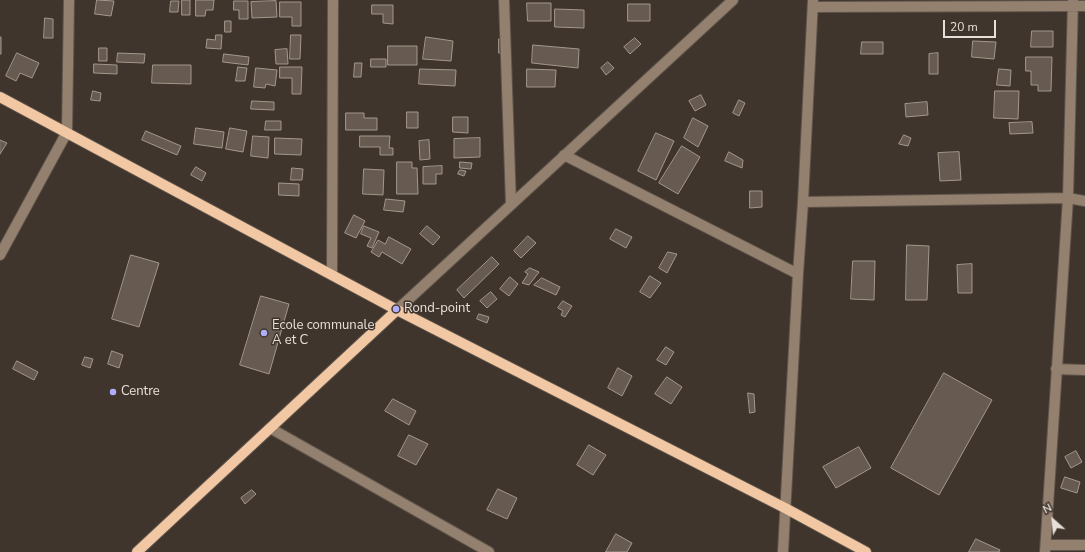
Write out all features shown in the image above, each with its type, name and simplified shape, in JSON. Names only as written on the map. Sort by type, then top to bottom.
[{"type":"main road","points":[[0,97],[397,310],[785,508],[866,552]]},
{"type":"main road","points":[[137,552],[397,310]]},
{"type":"street","points":[[0,255],[67,132],[70,0]]},
{"type":"street","points":[[332,275],[333,0]]},
{"type":"street","points":[[504,0],[511,204]]},
{"type":"street","points":[[397,310],[733,0]]},
{"type":"street","points":[[1073,3],[1068,198],[1056,369],[1046,548],[1085,545]]},
{"type":"street","points":[[783,552],[813,4],[1073,3],[1085,6]]},
{"type":"street","points":[[564,155],[798,274]]},
{"type":"street","points":[[803,202],[1068,198],[1085,201]]},
{"type":"street","points":[[1056,369],[1085,370]]},
{"type":"street","points":[[270,428],[489,552]]},
{"type":"building","points":[[97,0],[114,1],[111,16],[95,14]]},
{"type":"building","points":[[182,0],[190,0],[190,15],[182,15]]},
{"type":"building","points":[[196,0],[214,0],[213,10],[206,10],[205,16],[196,16]]},
{"type":"building","points":[[171,1],[179,1],[178,12],[170,12]]},
{"type":"building","points":[[234,1],[248,1],[248,19],[239,19],[239,10],[234,10]]},
{"type":"building","points":[[276,1],[277,17],[252,18],[251,2]]},
{"type":"building","points":[[280,2],[301,2],[301,26],[292,26],[292,17],[280,17]]},
{"type":"building","points":[[527,3],[551,3],[551,21],[528,21]]},
{"type":"building","points":[[628,4],[650,4],[650,21],[628,21]]},
{"type":"building","points":[[372,5],[393,5],[393,24],[383,23],[383,14],[372,14]]},
{"type":"building","points":[[555,9],[584,10],[584,28],[555,27]]},
{"type":"building","points":[[45,18],[53,19],[53,38],[44,38]]},
{"type":"building","points":[[225,21],[231,21],[231,32],[225,32]]},
{"type":"building","points":[[1032,31],[1053,31],[1053,47],[1031,47]]},
{"type":"building","points":[[216,35],[222,35],[221,49],[206,48],[207,39],[215,40]]},
{"type":"building","points":[[291,35],[301,35],[300,59],[290,59]]},
{"type":"building","points":[[1,37],[1,54],[0,54]]},
{"type":"building","points":[[426,37],[453,41],[451,61],[423,59]]},
{"type":"building","points":[[635,38],[641,44],[630,54],[624,47]]},
{"type":"building","points":[[499,39],[504,39],[504,53],[499,53]]},
{"type":"building","points":[[973,41],[996,42],[994,59],[972,57]]},
{"type":"building","points":[[862,42],[883,42],[883,54],[861,54]]},
{"type":"building","points":[[533,45],[579,49],[578,68],[532,63]]},
{"type":"building","points":[[388,46],[417,46],[417,65],[388,65]]},
{"type":"building","points":[[99,48],[107,48],[107,61],[99,61]]},
{"type":"building","points":[[287,49],[288,64],[276,64],[275,50]]},
{"type":"building","points":[[17,53],[39,63],[32,78],[20,73],[16,81],[6,76]]},
{"type":"building","points":[[118,53],[145,54],[144,63],[117,62]]},
{"type":"building","points":[[938,53],[938,74],[929,74],[929,54]]},
{"type":"building","points":[[224,54],[249,57],[248,65],[223,62]]},
{"type":"building","points":[[1026,57],[1052,57],[1051,91],[1038,91],[1038,85],[1031,85],[1031,71],[1026,71]]},
{"type":"building","points":[[371,59],[386,59],[386,67],[371,67]]},
{"type":"building","points":[[608,62],[614,68],[606,75],[601,68]]},
{"type":"building","points":[[355,63],[362,63],[361,77],[354,77]]},
{"type":"building","points":[[94,64],[117,65],[117,74],[94,73]]},
{"type":"building","points":[[153,65],[191,65],[191,84],[152,83]]},
{"type":"building","points":[[238,67],[247,68],[245,81],[236,81]]},
{"type":"building","points":[[280,67],[302,67],[301,94],[292,94],[292,78],[280,78]]},
{"type":"building","points":[[256,68],[277,70],[275,86],[266,84],[265,88],[254,87]]},
{"type":"building","points":[[420,69],[456,70],[455,86],[419,84]]},
{"type":"building","points":[[527,69],[556,70],[555,87],[527,87]]},
{"type":"building","points":[[999,69],[1011,70],[1010,86],[997,85]]},
{"type":"building","points":[[93,91],[101,93],[100,101],[91,100]]},
{"type":"building","points":[[995,91],[1019,91],[1018,119],[994,118]]},
{"type":"building","points":[[701,95],[706,105],[695,111],[689,101]]},
{"type":"building","points":[[739,100],[745,103],[739,116],[733,113]]},
{"type":"building","points":[[252,101],[274,102],[274,110],[251,109]]},
{"type":"building","points":[[927,102],[928,115],[906,117],[905,104]]},
{"type":"building","points":[[407,112],[418,112],[418,128],[407,128]]},
{"type":"building","points":[[346,113],[364,113],[364,118],[377,118],[377,130],[346,130]]},
{"type":"building","points":[[453,117],[468,117],[468,133],[453,132]]},
{"type":"building","points":[[693,118],[708,126],[698,147],[684,138]]},
{"type":"building","points":[[266,121],[281,121],[281,130],[265,130]]},
{"type":"building","points":[[1032,122],[1033,133],[1010,134],[1009,123]]},
{"type":"building","points":[[196,128],[224,132],[222,148],[194,144]]},
{"type":"building","points":[[230,128],[247,131],[243,152],[226,149]]},
{"type":"building","points":[[146,131],[181,146],[177,155],[142,140]]},
{"type":"building","points":[[656,133],[674,141],[656,180],[638,171]]},
{"type":"building","points":[[904,135],[911,138],[908,146],[899,144]]},
{"type":"building","points":[[253,136],[269,137],[268,158],[251,156]]},
{"type":"building","points":[[360,136],[390,136],[389,148],[393,148],[393,155],[380,155],[380,147],[360,147]]},
{"type":"building","points":[[275,138],[302,139],[301,155],[275,154]]},
{"type":"building","points":[[480,138],[480,157],[454,158],[454,139]]},
{"type":"building","points":[[0,140],[7,143],[0,154]]},
{"type":"building","points":[[429,140],[430,159],[420,160],[419,141]]},
{"type":"building","points":[[682,146],[700,157],[678,194],[659,183]]},
{"type":"building","points":[[729,152],[743,160],[742,168],[725,161]]},
{"type":"building","points":[[959,152],[961,180],[940,181],[938,153]]},
{"type":"building","points":[[397,162],[412,162],[412,168],[417,168],[418,194],[397,194]]},
{"type":"building","points":[[460,162],[472,163],[471,169],[460,168]]},
{"type":"building","points":[[442,166],[442,174],[436,174],[436,184],[423,184],[423,167]]},
{"type":"building","points":[[196,167],[206,173],[202,181],[191,175]]},
{"type":"building","points":[[292,168],[303,169],[302,180],[291,180]]},
{"type":"building","points":[[364,169],[384,170],[383,195],[363,194]]},
{"type":"building","points":[[460,170],[466,171],[464,176],[458,174]]},
{"type":"building","points":[[279,183],[299,184],[299,196],[279,195]]},
{"type":"building","points":[[750,191],[762,191],[762,207],[750,208]]},
{"type":"building","points":[[386,199],[405,201],[403,212],[384,210]]},
{"type":"building","points":[[354,215],[365,221],[356,238],[345,233]]},
{"type":"building","points":[[364,226],[379,232],[372,248],[367,246],[371,238],[361,234]]},
{"type":"building","points":[[427,226],[440,237],[433,245],[420,234]]},
{"type":"building","points":[[616,229],[632,237],[626,248],[610,239]]},
{"type":"building","points":[[528,236],[536,243],[521,258],[514,251]]},
{"type":"building","points":[[389,237],[411,249],[402,264],[382,252],[379,257],[371,252],[378,240],[385,244]]},
{"type":"building","points":[[907,245],[929,246],[927,300],[906,300]]},
{"type":"building","points":[[668,252],[677,254],[667,273],[659,268]]},
{"type":"building","points":[[131,255],[159,263],[139,327],[112,319]]},
{"type":"building","points":[[492,257],[499,264],[464,298],[457,290]]},
{"type":"building","points":[[853,261],[875,261],[874,300],[851,299]]},
{"type":"building","points":[[972,264],[972,293],[958,293],[957,265]]},
{"type":"building","points":[[530,268],[539,272],[529,285],[522,283],[528,274],[525,272]]},
{"type":"building","points":[[650,276],[661,283],[650,298],[640,292]]},
{"type":"building","points":[[510,277],[518,284],[509,296],[500,289]]},
{"type":"building","points":[[542,278],[560,287],[556,295],[534,285]]},
{"type":"building","points":[[491,292],[497,299],[487,308],[480,301]]},
{"type":"building","points":[[261,296],[289,304],[269,374],[240,365]]},
{"type":"building","points":[[563,301],[572,306],[565,317],[561,315],[563,311],[558,308]]},
{"type":"building","points":[[479,314],[489,317],[487,323],[477,319]]},
{"type":"building","points":[[666,347],[674,352],[666,365],[657,360]]},
{"type":"building","points":[[112,351],[123,355],[119,368],[108,364]]},
{"type":"building","points":[[85,357],[93,359],[90,368],[82,365]]},
{"type":"building","points":[[17,361],[38,372],[34,380],[13,369]]},
{"type":"building","points":[[618,368],[632,376],[622,396],[608,388]]},
{"type":"building","points":[[944,373],[992,400],[939,495],[891,468]]},
{"type":"building","points":[[667,377],[682,387],[671,404],[655,394]]},
{"type":"building","points":[[748,393],[754,394],[755,412],[750,413]]},
{"type":"building","points":[[393,399],[416,411],[409,425],[385,411]]},
{"type":"building","points":[[409,435],[428,444],[416,465],[398,456]]},
{"type":"building","points":[[589,445],[606,455],[593,475],[577,465]]},
{"type":"building","points":[[859,447],[871,468],[836,488],[823,467]]},
{"type":"building","points":[[1076,451],[1082,462],[1071,468],[1065,457]]},
{"type":"building","points":[[1065,477],[1080,482],[1077,493],[1061,488]]},
{"type":"building","points":[[498,489],[517,498],[507,519],[487,510]]},
{"type":"building","points":[[252,490],[256,494],[245,504],[241,498]]},
{"type":"building","points":[[616,534],[632,543],[627,552],[606,552]]},
{"type":"building","points":[[976,539],[1000,550],[999,552],[969,552]]},
{"type":"place","name":"Rond-point","points":[[396,309]]},
{"type":"place","name":"Ecole communale A et C","points":[[264,333]]},
{"type":"place","name":"Centre","points":[[113,392]]}]
